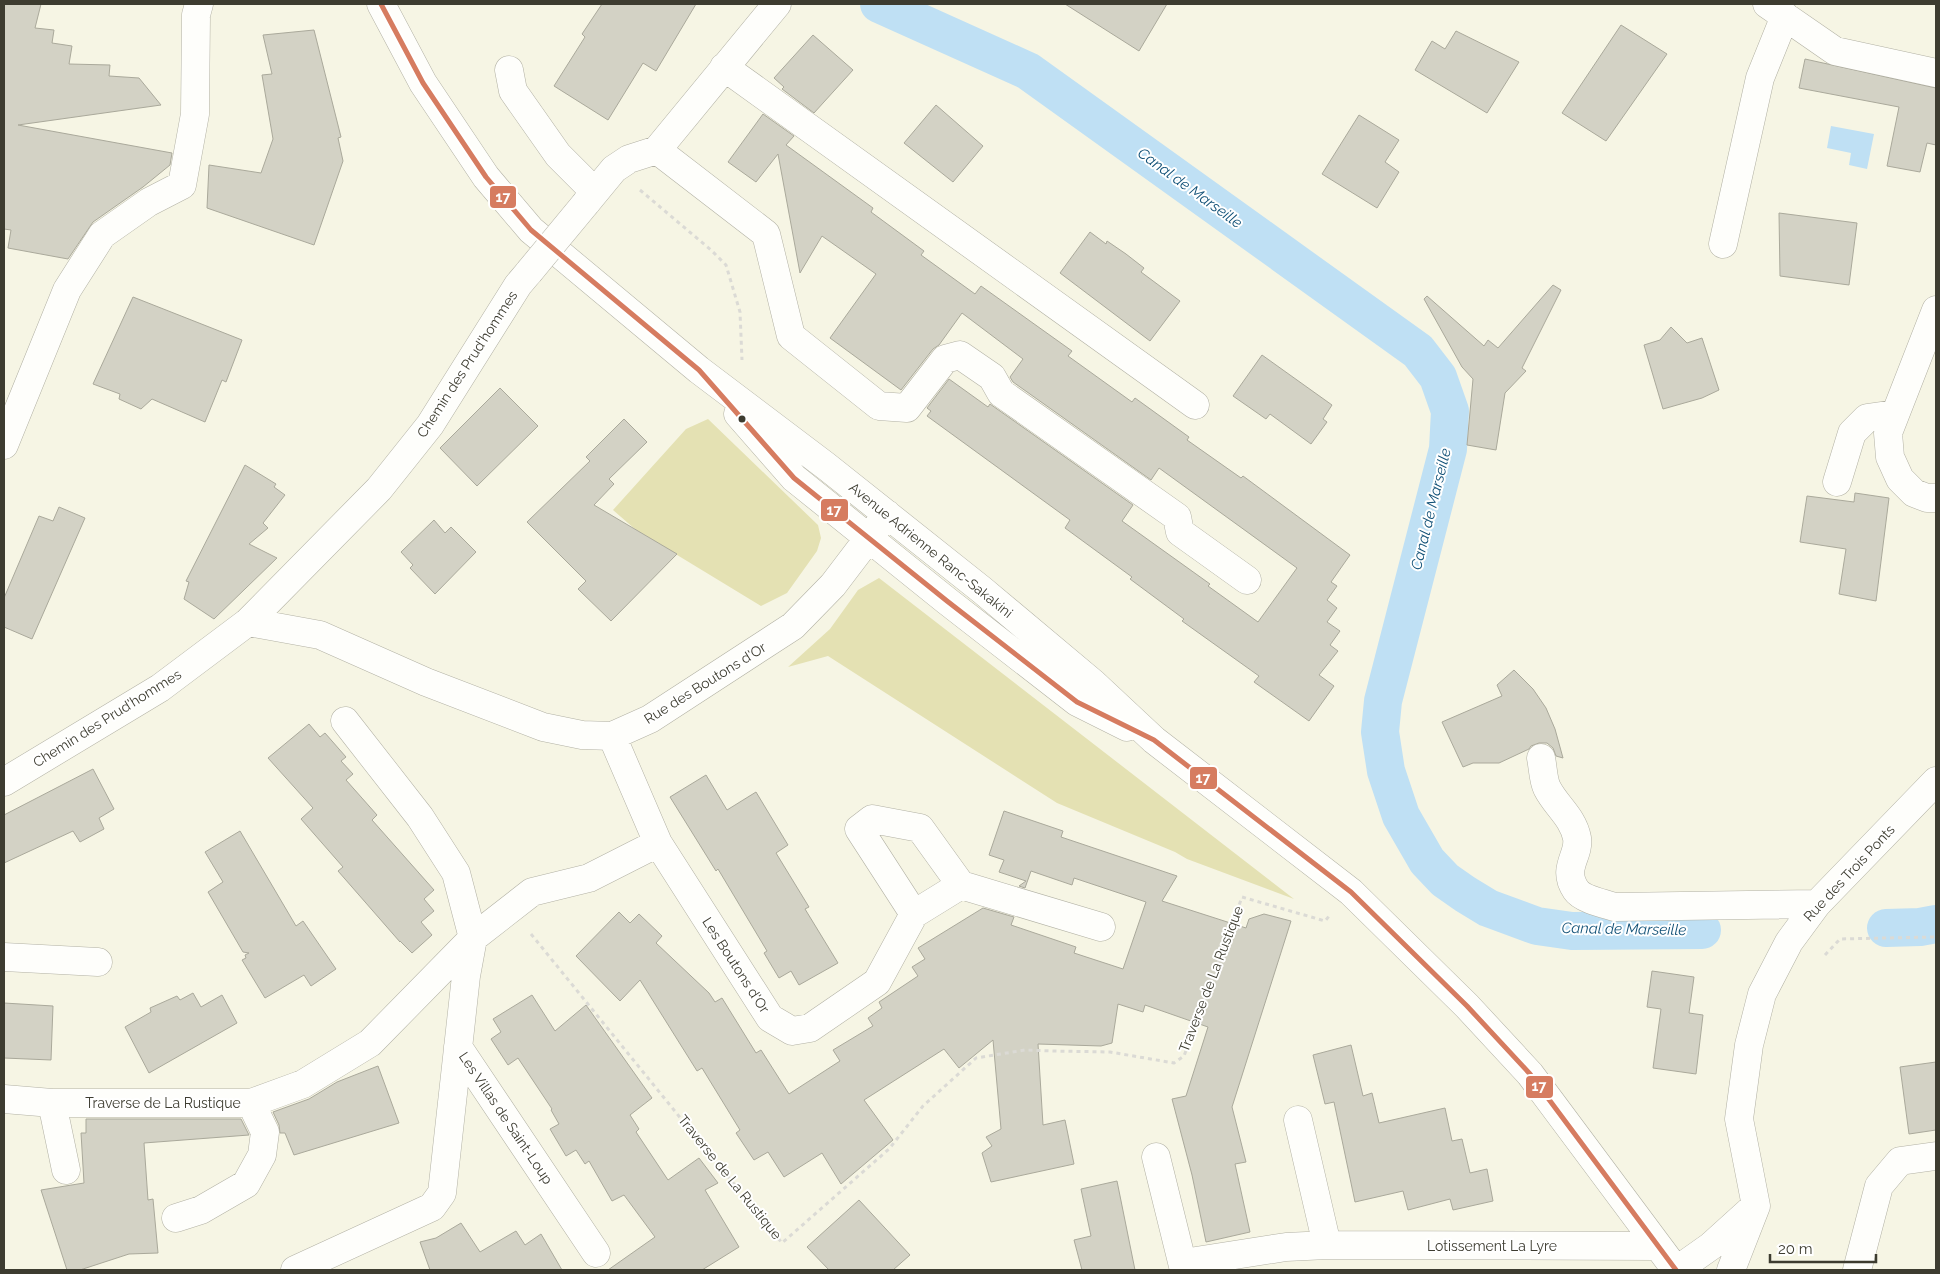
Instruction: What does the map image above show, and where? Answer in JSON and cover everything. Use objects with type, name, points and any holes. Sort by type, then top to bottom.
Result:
[{"type":"street","name":"Avenue Adrienne Ranc-Sakakini","points":[[381,4],[423,84],[486,176],[531,230],[699,370],[887,514],[989,596],[1093,683],[1154,740],[1350,892],[1468,1006],[1530,1074],[1677,1270]]},
{"type":"street","points":[[777,4],[657,150],[766,234],[791,336],[878,406],[908,408],[945,359],[960,355],[992,377],[1001,393],[1177,517],[1180,532],[1247,580]]},
{"type":"street","points":[[4,445],[67,290],[102,235],[150,202],[182,185],[195,114],[192,8]]},
{"type":"street","points":[[1723,244],[1776,10],[1835,51],[1936,73]]},
{"type":"street","points":[[724,67],[1195,406]]},
{"type":"street","points":[[509,70],[513,91],[590,198]]},
{"type":"street","name":"Chemin des Prud'hommes","points":[[4,782],[160,688],[248,622],[379,489],[430,425],[518,285],[614,169],[629,159],[657,150]]},
{"type":"street","points":[[1936,310],[1888,433],[1890,457],[1900,479],[1914,493],[1927,498],[1936,498]]},
{"type":"street","name":"Avenue Adrienne Ranc-Sakakini","points":[[699,370],[794,478],[1077,702],[1154,740]]},
{"type":"street","points":[[1837,482],[1852,433],[1867,418],[1896,414]]},
{"type":"street","name":"Rue des Boutons d'Or","points":[[248,622],[320,635],[426,682],[543,727],[582,735],[612,736],[650,719],[793,626],[833,585],[887,514]]},
{"type":"street","points":[[345,721],[420,816],[456,872],[473,938],[532,892],[589,878],[658,843],[612,736]]},
{"type":"street","points":[[1541,758],[1546,786],[1554,801],[1571,820],[1577,840],[1569,873],[1577,891],[1596,902],[1615,908],[1817,904]]},
{"type":"street","name":"Rue des Trois Ponts","points":[[1756,1206],[1739,1119],[1749,1045],[1762,994],[1789,942],[1817,904],[1936,782]]},
{"type":"street","points":[[914,914],[859,829],[872,818],[920,828],[961,885],[1102,927]]},
{"type":"street","name":"Les Boutons d'Or","points":[[658,843],[770,1018],[792,1031],[810,1028],[877,982],[914,914],[961,885]]},
{"type":"street","name":"Les Villas de Saint-Loup","points":[[473,938],[466,976],[458,1047],[596,1253]]},
{"type":"street","name":"Traverse de La Rustique","points":[[4,1099],[52,1103],[251,1103],[303,1084],[370,1043],[473,938]]},
{"type":"street","points":[[4,957],[98,962]]},
{"type":"street","points":[[295,1270],[432,1207],[442,1193],[458,1047]]},
{"type":"street","points":[[52,1103],[66,1170]]},
{"type":"street","points":[[176,1218],[201,1210],[246,1184],[262,1155],[265,1132],[251,1103]]},
{"type":"street","points":[[1298,1120],[1327,1244]]},
{"type":"street","points":[[1857,1270],[1879,1186],[1900,1161],[1936,1156]]},
{"type":"street","points":[[1156,1157],[1184,1267]]},
{"type":"street","points":[[1677,1270],[1711,1246],[1756,1206]]},
{"type":"street","points":[[1731,1270],[1756,1206]]},
{"type":"street","name":"Lotissement La Lyre","points":[[1184,1267],[1286,1248],[1327,1244],[1658,1246]]},
{"type":"path","points":[[662,208],[726,265],[740,312],[742,360]]},
{"type":"path","name":"Traverse de La Rustique","points":[[510,909],[782,1243],[889,1149],[923,1106],[976,1058],[1025,1050],[1043,1050],[1110,1052],[1174,1063],[1184,1056],[1242,897],[1324,921],[1350,892]]},
{"type":"path","points":[[1825,955],[1840,939],[1936,936]]},
{"type":"shaded area","points":[[708,419],[818,525],[821,538],[817,551],[787,593],[761,606],[636,530],[613,510],[686,429]]},
{"type":"shaded area","points":[[879,578],[1294,899],[1187,859],[1175,852],[1057,803],[828,656],[788,667],[830,629],[858,590]]},
{"type":"water","points":[[1831,126],[1874,134],[1867,169],[1849,165],[1851,153],[1827,148]]},
{"type":"building","points":[[4,4],[41,4],[35,28],[54,30],[52,43],[72,46],[69,64],[110,65],[109,76],[139,78],[161,105],[18,125],[172,153],[170,165],[143,187],[93,222],[68,259],[8,248],[11,230],[4,229]]},
{"type":"building","points":[[602,4],[696,4],[656,71],[643,63],[608,120],[554,86],[585,37],[582,34]]},
{"type":"building","points":[[1065,4],[1167,4],[1139,51]]},
{"type":"building","points":[[1621,25],[1667,54],[1606,141],[1562,113]]},
{"type":"building","points":[[314,30],[341,137],[338,138],[343,161],[314,245],[207,208],[209,165],[261,173],[273,139],[262,75],[272,74],[263,35]]},
{"type":"building","points":[[1456,31],[1519,62],[1487,113],[1415,70],[1432,41],[1445,49]]},
{"type":"building","points":[[813,35],[853,70],[814,113],[782,89],[784,87],[774,78]]},
{"type":"building","points":[[1805,59],[1936,88],[1936,145],[1927,143],[1920,172],[1887,166],[1899,107],[1799,88]]},
{"type":"building","points":[[936,105],[983,146],[953,182],[904,143]]},
{"type":"building","points":[[763,114],[794,136],[786,145],[873,208],[871,212],[924,251],[921,255],[975,294],[981,286],[1072,351],[1068,356],[1132,402],[1135,398],[1189,437],[1187,440],[1241,478],[1243,476],[1350,555],[1331,582],[1337,586],[1327,600],[1337,608],[1327,622],[1340,631],[1330,645],[1338,651],[1319,675],[1334,686],[1309,721],[1254,682],[1259,676],[1182,621],[1184,619],[1130,579],[1132,577],[1065,528],[1070,520],[927,416],[931,411],[927,408],[949,379],[988,407],[990,404],[1133,505],[1122,521],[1210,584],[1208,586],[1258,622],[1297,568],[1159,468],[1151,480],[1013,382],[1010,377],[1023,359],[962,313],[939,345],[933,349],[901,390],[830,338],[876,274],[822,236],[800,273],[778,154],[756,182],[728,162]]},
{"type":"building","points":[[1359,115],[1399,140],[1385,162],[1399,172],[1377,208],[1322,174]]},
{"type":"building","points":[[1779,213],[1857,223],[1849,285],[1780,276]]},
{"type":"building","points":[[1090,232],[1106,244],[1107,241],[1126,254],[1144,268],[1141,272],[1180,301],[1150,341],[1060,273]]},
{"type":"building","points":[[1553,285],[1561,290],[1522,368],[1526,371],[1505,393],[1496,450],[1467,445],[1473,379],[1462,367],[1424,299],[1427,296],[1484,346],[1488,340],[1498,348]]},
{"type":"building","points":[[133,297],[242,340],[226,382],[222,380],[205,422],[152,399],[141,409],[119,399],[120,394],[93,384]]},
{"type":"building","points":[[1671,327],[1687,343],[1702,338],[1719,390],[1702,398],[1663,409],[1644,345],[1660,340]]},
{"type":"building","points":[[1262,355],[1332,405],[1323,419],[1327,422],[1311,444],[1270,414],[1266,419],[1233,396]]},
{"type":"building","points":[[500,388],[538,426],[477,486],[440,448]]},
{"type":"building","points":[[624,419],[647,442],[609,479],[614,484],[594,505],[677,554],[611,621],[578,589],[586,581],[527,522],[590,461],[586,457]]},
{"type":"building","points":[[245,465],[276,484],[274,487],[285,495],[263,523],[268,528],[249,544],[277,558],[214,619],[184,599],[189,582],[186,581]]},
{"type":"building","points":[[1855,493],[1889,498],[1876,601],[1839,594],[1846,549],[1800,542],[1807,496],[1854,502]]},
{"type":"building","points":[[59,507],[85,518],[32,639],[4,627],[4,598],[39,516],[53,521]]},
{"type":"building","points":[[434,520],[445,533],[451,527],[476,552],[435,594],[410,568],[413,565],[401,552]]},
{"type":"building","points":[[1514,670],[1533,689],[1546,708],[1555,729],[1563,758],[1556,756],[1553,748],[1547,743],[1539,743],[1499,763],[1473,763],[1463,767],[1442,722],[1502,696],[1497,685]]},
{"type":"building","points":[[309,724],[320,737],[325,733],[346,757],[341,761],[353,774],[346,780],[377,815],[372,820],[434,890],[424,899],[434,911],[421,922],[432,935],[412,953],[400,942],[338,871],[343,867],[301,819],[313,808],[268,758]]},
{"type":"building","points":[[93,769],[114,809],[99,818],[104,829],[80,842],[73,831],[4,863],[4,815]]},
{"type":"building","points":[[706,775],[727,810],[756,792],[788,845],[776,853],[809,907],[805,909],[838,963],[799,985],[791,971],[779,978],[764,953],[767,951],[718,869],[716,871],[670,797]]},
{"type":"building","points":[[1004,811],[1063,831],[1061,837],[1177,876],[1162,901],[1246,928],[1249,919],[1264,914],[1291,921],[1232,1107],[1246,1162],[1235,1164],[1250,1232],[1206,1242],[1192,1175],[1172,1099],[1186,1096],[1208,1027],[1145,1005],[1143,1012],[1118,1004],[1112,1043],[1101,1046],[1038,1044],[1043,1125],[1065,1120],[1074,1164],[991,1182],[982,1153],[992,1146],[986,1137],[1001,1129],[993,1040],[959,1068],[944,1049],[864,1100],[893,1140],[841,1184],[822,1153],[784,1177],[768,1152],[754,1160],[736,1133],[740,1130],[702,1068],[697,1071],[640,980],[620,1001],[576,956],[619,912],[630,923],[639,914],[662,936],[656,943],[709,993],[715,1002],[722,998],[756,1053],[761,1050],[789,1094],[840,1061],[833,1050],[873,1026],[868,1018],[882,1008],[879,1002],[918,976],[912,967],[925,959],[918,948],[983,908],[1014,917],[1011,925],[1076,947],[1074,953],[1123,969],[1146,902],[1074,878],[1072,885],[1031,871],[1025,888],[1019,886],[1026,881],[999,872],[1004,860],[989,855]]},
{"type":"building","points":[[240,831],[296,926],[303,921],[336,969],[311,986],[304,975],[265,998],[242,960],[249,953],[243,952],[208,892],[223,882],[205,852]]},
{"type":"building","points":[[1652,971],[1694,977],[1689,1013],[1703,1015],[1696,1074],[1653,1068],[1661,1009],[1647,1007]]},
{"type":"building","points":[[193,993],[201,1007],[222,995],[237,1023],[149,1073],[125,1027],[151,1012],[150,1008],[177,996],[180,1000]]},
{"type":"building","points":[[532,995],[555,1031],[586,1005],[652,1098],[630,1115],[639,1129],[636,1132],[668,1180],[699,1158],[718,1183],[705,1190],[739,1247],[702,1270],[608,1270],[655,1237],[624,1195],[612,1201],[589,1161],[585,1164],[576,1150],[566,1156],[550,1129],[559,1124],[552,1109],[518,1058],[508,1065],[491,1039],[501,1032],[493,1019]]},
{"type":"building","points":[[4,1003],[53,1006],[51,1060],[4,1058]]},
{"type":"building","points":[[1351,1045],[1363,1096],[1372,1093],[1379,1123],[1445,1108],[1452,1141],[1462,1139],[1470,1173],[1487,1169],[1493,1201],[1453,1210],[1450,1199],[1408,1210],[1403,1191],[1355,1202],[1334,1102],[1325,1104],[1313,1055]]},
{"type":"building","points":[[1936,1062],[1936,1130],[1909,1134],[1900,1067]]},
{"type":"building","points":[[378,1066],[399,1123],[294,1155],[285,1133],[280,1133],[279,1125],[273,1112],[309,1099],[337,1082]]},
{"type":"building","points":[[86,1119],[241,1119],[249,1135],[144,1143],[148,1200],[153,1199],[158,1253],[129,1254],[80,1270],[67,1270],[41,1190],[84,1183],[81,1133],[86,1133]]},
{"type":"building","points":[[1117,1181],[1135,1270],[1082,1270],[1074,1240],[1091,1236],[1081,1189]]},
{"type":"building","points":[[859,1200],[910,1255],[893,1270],[829,1270],[807,1247]]},
{"type":"building","points":[[461,1223],[480,1252],[516,1231],[525,1245],[541,1234],[562,1270],[430,1270],[420,1242],[436,1238]]},
{"type":"waterway","name":"Canal de Marseille","points":[[879,4],[1028,71],[1418,351],[1438,377],[1450,411],[1448,449],[1383,701],[1380,732],[1386,771],[1401,816],[1427,861],[1445,880],[1488,908],[1537,926],[1572,931],[1702,930]]},
{"type":"waterway","name":"Canal de Marseille","points":[[1886,928],[1920,927],[1936,924]]},
{"type":"transit line","name":"17","points":[[381,4],[423,83],[486,177],[531,230],[699,370],[794,478],[1077,702],[1154,740],[1351,892],[1467,1006],[1530,1074],[1676,1270]]}]
